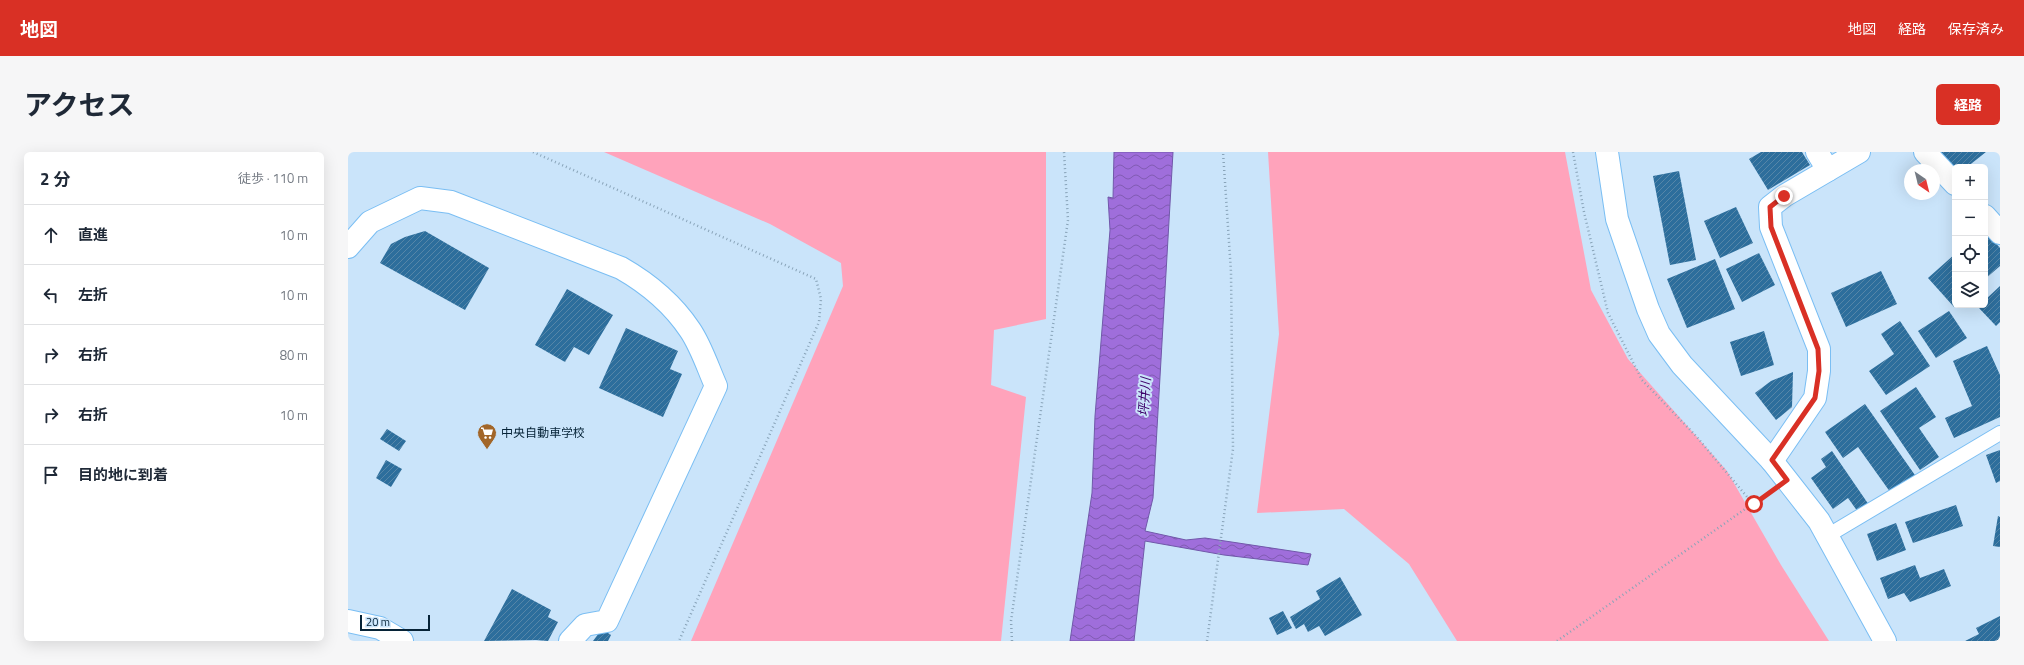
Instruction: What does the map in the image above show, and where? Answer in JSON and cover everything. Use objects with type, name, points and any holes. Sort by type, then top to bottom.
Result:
[{"type":"street","points":[[1607,152],[1617,219],[1648,309],[1659,334],[1682,365],[1772,460],[1818,521],[1885,641]]},
{"type":"street","points":[[1772,460],[1815,398],[1819,371],[1818,349],[1771,227],[1770,207],[1823,161],[1859,152]]},
{"type":"street","points":[[1925,152],[1952,181]]},
{"type":"street","points":[[348,247],[370,222],[420,198],[451,202],[621,268],[641,280],[661,295],[691,331],[716,386],[607,621],[585,625],[570,641]]},
{"type":"street","points":[[1988,219],[2000,232]]},
{"type":"street","points":[[348,621],[380,628],[402,641]]},
{"type":"lane","points":[[1827,536],[2000,432]]},
{"type":"path","points":[[1012,641],[1011,620],[1068,220],[1064,152]]},
{"type":"path","points":[[1207,641],[1233,448],[1231,272],[1223,152]]},
{"type":"path","points":[[1557,641],[1787,480]]},
{"type":"shaded area","points":[[604,152],[1046,152],[1046,319],[994,330],[991,385],[1026,397],[1001,641],[691,641],[843,286],[841,263],[770,224]]},
{"type":"shaded area","points":[[1268,152],[1565,152],[1591,290],[1628,359],[1727,471],[1781,565],[1829,641],[1457,641],[1409,564],[1344,509],[1257,513],[1279,334]]},
{"type":"water","name":"坪井川","points":[[1114,152],[1173,152],[1153,498],[1145,531],[1186,540],[1205,538],[1311,554],[1308,565],[1224,555],[1145,541],[1134,641],[1070,641],[1092,493],[1095,416],[1110,230],[1108,197],[1113,198]]},
{"type":"building","points":[[1761,152],[1802,152],[1810,165],[1768,190],[1749,159]]},
{"type":"building","points":[[1938,152],[1986,152],[1971,164],[1952,164],[1952,169]]},
{"type":"building","points":[[1679,171],[1696,260],[1670,265],[1653,176]]},
{"type":"building","points":[[1736,207],[1753,243],[1720,258],[1704,221]]},
{"type":"building","points":[[425,231],[489,268],[465,310],[380,263],[391,244],[405,237]]},
{"type":"building","points":[[1988,234],[2000,248],[2000,266],[1988,276]]},
{"type":"building","points":[[1759,253],[1775,285],[1742,302],[1726,269]]},
{"type":"building","points":[[1952,257],[1952,305],[1928,278]]},
{"type":"building","points":[[1715,259],[1735,309],[1687,328],[1667,279]]},
{"type":"building","points":[[1881,271],[1897,304],[1846,327],[1831,293]]},
{"type":"building","points":[[2000,286],[2000,322],[1996,326],[1979,308],[1988,308],[1988,297]]},
{"type":"building","points":[[567,289],[613,315],[589,355],[574,347],[565,362],[535,345]]},
{"type":"building","points":[[1949,311],[1967,338],[1936,358],[1918,331]]},
{"type":"building","points":[[1900,321],[1930,366],[1886,395],[1869,371],[1894,354],[1881,334]]},
{"type":"building","points":[[626,328],[678,351],[670,369],[682,374],[663,417],[599,388]]},
{"type":"building","points":[[1764,331],[1774,365],[1741,376],[1730,342]]},
{"type":"building","points":[[1987,346],[2000,375],[2000,417],[1954,438],[1945,418],[1972,406],[1953,361]]},
{"type":"building","points":[[1793,372],[1792,407],[1776,420],[1755,393],[1771,381]]},
{"type":"building","points":[[1916,387],[1936,417],[1919,428],[1939,457],[1920,470],[1880,411]]},
{"type":"building","points":[[1865,404],[1917,478],[1893,496],[1858,447],[1843,458],[1825,432]]},
{"type":"building","points":[[387,429],[406,441],[399,451],[380,439]]},
{"type":"building","points":[[2000,450],[2000,481],[1996,483],[1986,455]]},
{"type":"building","points":[[1832,451],[1869,505],[1858,512],[1848,498],[1833,509],[1811,478],[1826,467],[1821,459]]},
{"type":"building","points":[[386,460],[402,469],[391,487],[376,478]]},
{"type":"building","points":[[1956,505],[1963,526],[1913,543],[1905,522]]},
{"type":"building","points":[[1998,516],[2000,517],[2000,547],[1993,546]]},
{"type":"building","points":[[1896,523],[1906,550],[1877,561],[1867,534]]},
{"type":"building","points":[[1915,565],[1920,578],[1944,569],[1951,586],[1910,602],[1904,593],[1888,599],[1880,578]]},
{"type":"building","points":[[1340,577],[1362,615],[1325,636],[1319,626],[1308,632],[1304,624],[1296,629],[1290,617],[1320,599],[1316,591]]},
{"type":"building","points":[[512,589],[551,610],[548,617],[558,622],[548,641],[484,641]]},
{"type":"building","points":[[1283,611],[1292,628],[1277,635],[1269,618]]},
{"type":"building","points":[[2000,616],[2000,641],[1965,641],[1979,634],[1976,628]]},
{"type":"building","points":[[602,629],[611,635],[608,641],[593,641]]},
{"type":"place","name":"中央自動車学校","points":[[487,450]]},
{"type":"route","points":[[1754,504],[1787,480],[1772,460],[1795,429],[1815,398],[1819,371],[1818,349],[1771,227],[1769,217],[1770,207],[1784,196]]}]
